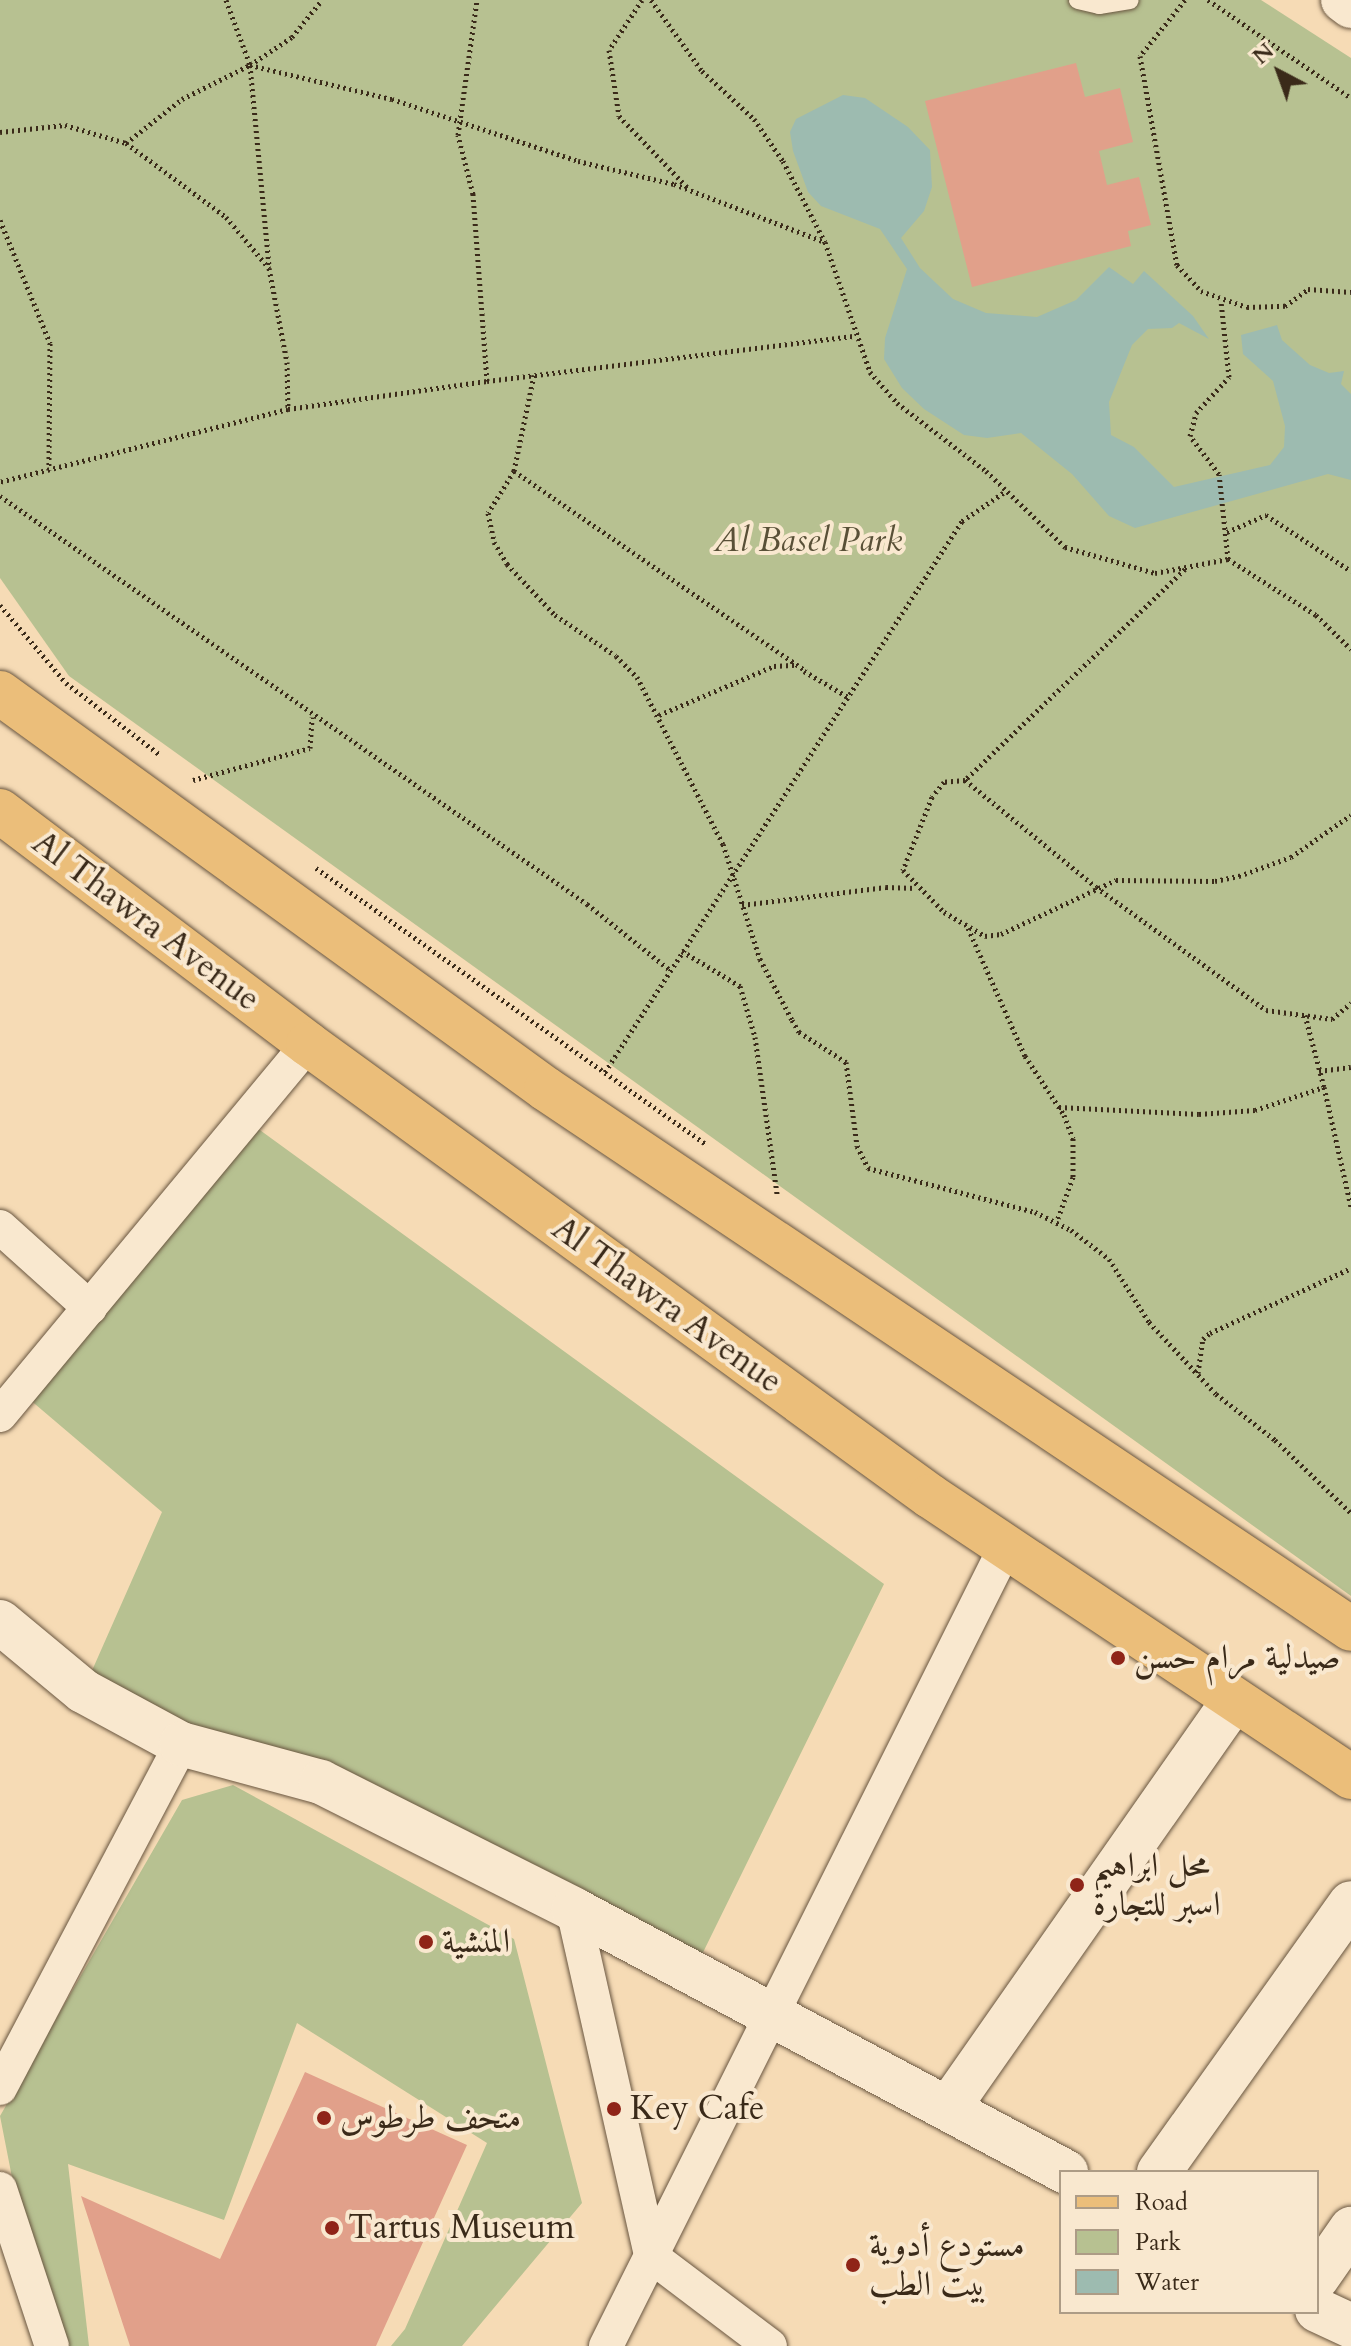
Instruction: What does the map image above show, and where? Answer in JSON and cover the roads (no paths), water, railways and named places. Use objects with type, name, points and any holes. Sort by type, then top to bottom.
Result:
[{"type":"main road","points":[[0,661],[55,737]]},
{"type":"main road","points":[[0,693],[55,737],[546,1089],[1351,1629]]},
{"type":"main road","name":"Al Thawra Avenue","points":[[0,811],[308,1044],[930,1496],[1351,1777]]},
{"type":"street","points":[[1343,0],[1351,6]]},
{"type":"street","points":[[0,1415],[308,1044]]},
{"type":"street","points":[[0,1227],[90,1308]]},
{"type":"street","points":[[606,2346],[1006,1546]]},
{"type":"street","points":[[0,1622],[83,1691],[181,1744],[321,1782],[573,1909],[1062,2170]]},
{"type":"street","points":[[949,2107],[1233,1701]]},
{"type":"street","points":[[0,2088],[181,1744]]},
{"type":"street","points":[[1160,2170],[1351,1903]]},
{"type":"street","points":[[573,1909],[651,2256],[770,2346]]},
{"type":"street","points":[[0,2189],[52,2346]]},
{"type":"street","points":[[1319,2275],[1351,2229]]},
{"type":"street","points":[[1319,2311],[1351,2326]]},
{"type":"lane","points":[[1078,0],[1099,5],[1130,0]]},
{"type":"water","points":[[843,95],[865,98],[908,127],[930,150],[932,187],[924,211],[901,238],[920,268],[953,299],[986,313],[1037,317],[1076,300],[1109,267],[1133,284],[1144,271],[1193,316],[1209,339],[1179,323],[1172,328],[1148,329],[1132,345],[1109,402],[1111,435],[1134,447],[1174,487],[1270,465],[1284,447],[1285,426],[1273,381],[1243,354],[1241,335],[1277,325],[1282,340],[1310,365],[1329,373],[1344,371],[1341,384],[1351,394],[1351,480],[1328,474],[1135,528],[1109,516],[1072,474],[1021,433],[987,438],[964,435],[924,409],[902,388],[884,359],[885,338],[907,269],[880,229],[821,206],[808,192],[793,151],[790,132],[796,119]]},
{"type":"place","name":"صيدلية مرام حسن","points":[[1118,1658]]},
{"type":"place","name":"محل ابراهيم اسبر للتجارة","points":[[1077,1885]]},
{"type":"place","name":"المنشية","points":[[426,1942]]},
{"type":"place","name":"Key Cafe","points":[[614,2109]]},
{"type":"place","name":"متحف طرطوس","points":[[324,2118]]},
{"type":"place","name":"Tartus Museum","points":[[332,2228]]},
{"type":"place","name":"مستودع أدوية بيت الطب","points":[[853,2265]]},
{"type":"park label","name":"Al Basel Park","points":[[808,541]]}]
